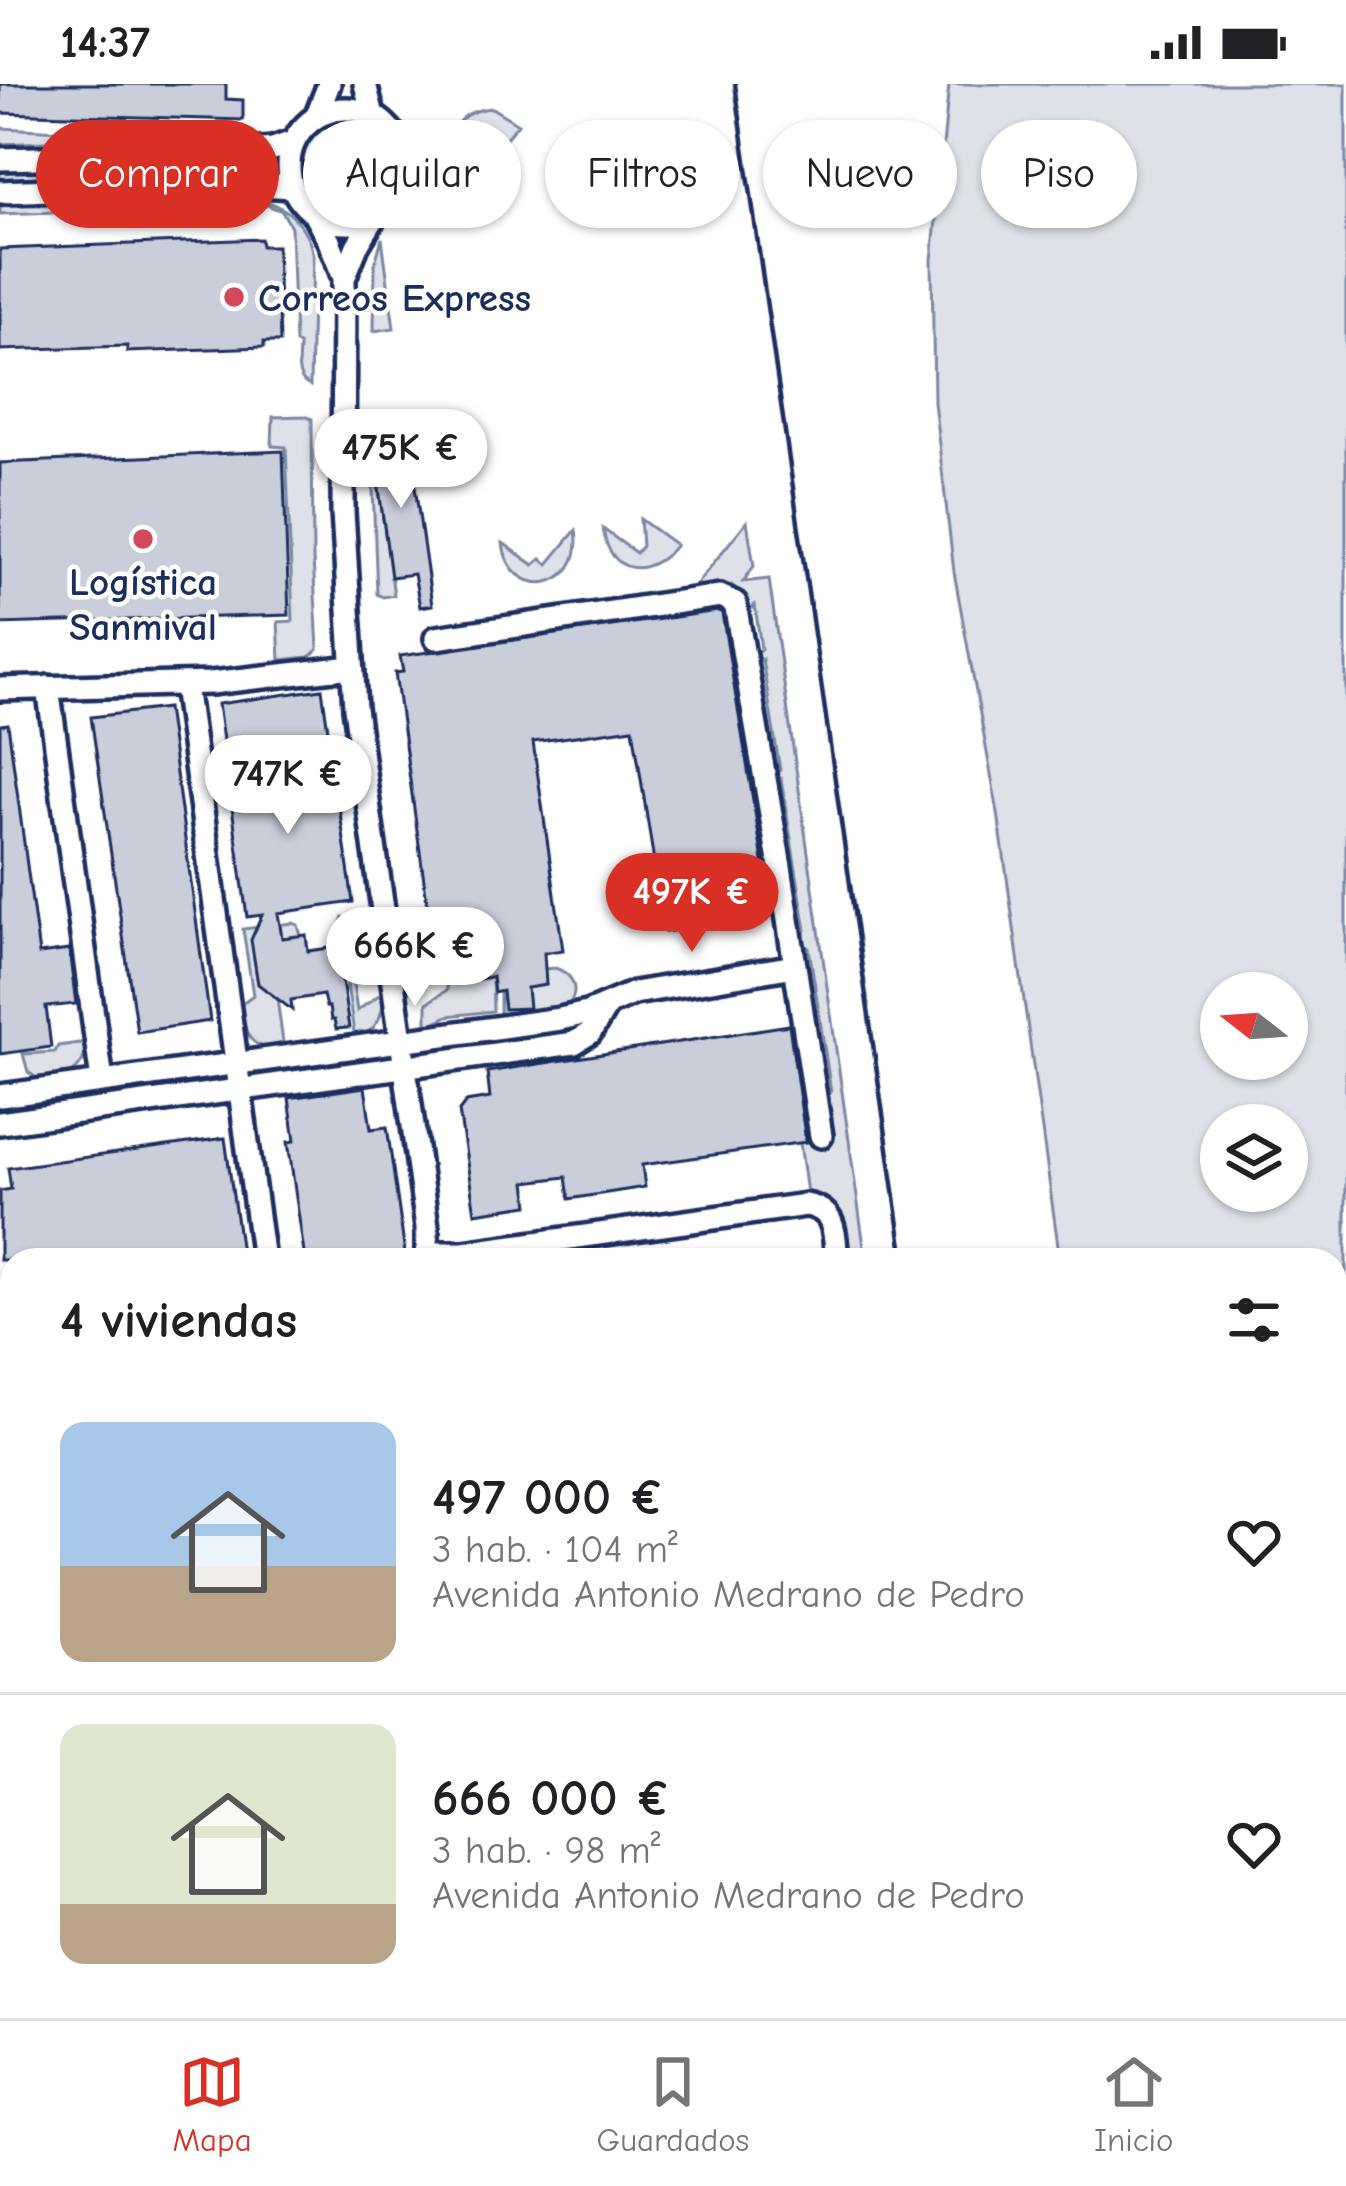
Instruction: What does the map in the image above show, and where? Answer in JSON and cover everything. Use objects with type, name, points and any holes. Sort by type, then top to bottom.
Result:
[{"type":"street","points":[[303,204],[288,172],[293,142],[317,115],[329,84]]},
{"type":"street","points":[[365,84],[374,115]]},
{"type":"street","points":[[317,115],[345,108],[379,120]]},
{"type":"street","points":[[0,159],[230,153],[293,142]]},
{"type":"street","points":[[0,192],[232,183],[292,187]]},
{"type":"street","points":[[322,228],[344,278]]},
{"type":"street","points":[[368,228],[344,278],[343,512],[352,667],[427,1248]]},
{"type":"street","points":[[436,638],[720,596],[735,603],[821,1136]]},
{"type":"street","points":[[0,689],[185,685],[352,667]]},
{"type":"street","points":[[185,685],[261,1248]]},
{"type":"street","points":[[48,687],[102,1082]]},
{"type":"street","points":[[0,1096],[560,1019],[634,993],[795,966]]},
{"type":"street","points":[[0,1124],[574,1043],[590,1034],[607,1005]]},
{"type":"street","points":[[499,1248],[806,1205],[828,1215],[835,1248]]},
{"type":"shaded area","points":[[949,84],[1346,84],[1346,1248],[1058,1248],[998,813],[954,572],[934,402],[932,260],[935,228],[957,228],[957,120],[946,120]]},
{"type":"shaded area","points":[[492,108],[512,120],[461,120]]},
{"type":"shaded area","points":[[0,128],[36,130],[36,142],[0,144]]},
{"type":"shaded area","points":[[36,168],[36,182],[0,183],[0,169]]},
{"type":"shaded area","points":[[36,205],[36,213],[0,214],[0,206]]},
{"type":"shaded area","points":[[279,208],[299,223],[313,256],[310,386],[298,368],[291,227]]},
{"type":"shaded area","points":[[382,238],[394,328],[374,331],[375,263]]},
{"type":"shaded area","points":[[273,417],[312,419],[318,649],[309,657],[280,660],[278,622],[293,621],[286,447],[272,446]]},
{"type":"shaded area","points":[[371,436],[394,595],[383,597],[377,594]]},
{"type":"shaded area","points":[[640,519],[676,545],[654,563],[632,567],[613,556],[603,529],[636,553],[642,546]]},
{"type":"shaded area","points":[[747,521],[754,566],[743,582],[769,579],[864,1248],[844,1248],[834,1211],[807,1193],[800,1143],[831,1138],[824,1097],[831,1092],[809,948],[796,940],[806,930],[781,779],[772,783],[771,776],[780,770],[762,659],[753,665],[751,657],[761,649],[755,605],[746,614],[741,594],[732,585],[691,591]]},
{"type":"shaded area","points":[[576,530],[576,551],[570,567],[559,577],[532,582],[509,562],[503,543],[534,565],[541,559],[548,564]]},
{"type":"shaded area","points":[[343,916],[357,1011],[383,992],[378,1021],[355,1040],[341,943],[335,943]]},
{"type":"shaded area","points":[[298,925],[301,936],[282,938],[280,932],[253,950],[258,984],[277,998],[284,1050],[272,1049],[251,1039],[244,1025],[241,1004],[253,995],[243,929]]},
{"type":"shaded area","points":[[555,968],[574,986],[563,1010],[506,1019],[500,1015],[500,992],[546,985],[543,969]]},
{"type":"shaded area","points":[[492,977],[493,1011],[448,1016],[427,1026],[427,1003],[447,990],[447,983]]},
{"type":"shaded area","points":[[87,1042],[79,1067],[67,1075],[41,1081],[28,1072],[23,1054],[55,1052],[58,1046]]},
{"type":"building","points":[[0,84],[226,84],[226,99],[243,100],[243,120],[0,113]]},
{"type":"building","points":[[261,239],[262,246],[277,246],[280,342],[264,342],[264,347],[127,352],[127,346],[0,350],[0,249]]},
{"type":"building","points":[[407,431],[432,605],[420,607],[414,574],[391,577],[372,437]]},
{"type":"building","name":"Logística Sanmival","points":[[283,451],[289,615],[0,624],[0,463]]},
{"type":"building","points":[[718,611],[772,915],[665,932],[633,728],[533,742],[563,950],[544,953],[546,985],[527,988],[529,1008],[504,1009],[502,991],[494,993],[492,977],[447,983],[444,965],[436,966],[395,673],[403,672],[400,656]]},
{"type":"building","points":[[322,689],[353,902],[278,913],[282,938],[306,935],[308,951],[337,947],[349,1028],[336,1029],[323,995],[291,1000],[292,1010],[258,984],[251,940],[262,915],[247,917],[218,704]]},
{"type":"building","points":[[167,708],[210,1021],[137,1032],[91,717]]},
{"type":"building","points":[[8,724],[39,954],[69,950],[76,1004],[46,1007],[51,1047],[0,1054],[0,725]]},
{"type":"building","points":[[789,1025],[806,1142],[642,1165],[645,1187],[569,1199],[566,1177],[526,1182],[529,1205],[475,1213],[459,1111],[466,1102],[490,1098],[487,1072]]},
{"type":"building","points":[[365,1087],[371,1129],[387,1127],[404,1248],[303,1248],[288,1142],[295,1141],[289,1098]]},
{"type":"building","points":[[225,1138],[240,1248],[0,1248],[0,1191],[11,1189],[8,1168]]},
{"type":"railway","points":[[735,84],[902,1248]]},
{"type":"place","name":"Correos Express","points":[[234,297]]},
{"type":"place","name":"Logística Sanmival","points":[[143,539]]}]
